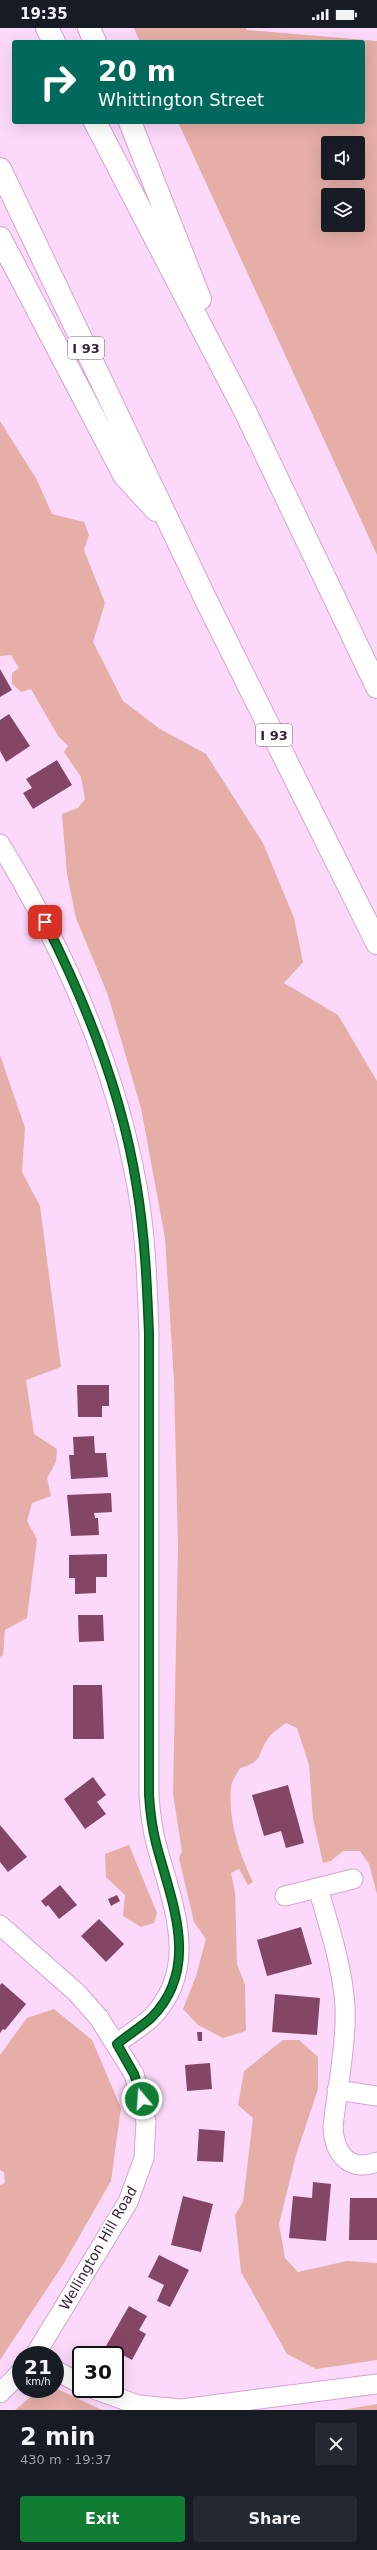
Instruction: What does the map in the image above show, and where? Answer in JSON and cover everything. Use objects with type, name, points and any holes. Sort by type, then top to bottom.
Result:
[{"type":"highway","points":[[47,28],[53,40]]},
{"type":"highway","points":[[89,28],[94,40]]},
{"type":"highway","points":[[97,124],[245,411],[377,687]]},
{"type":"highway","points":[[131,124],[245,411]]},
{"type":"highway","name":"I 93","points":[[0,169],[172,528],[377,943]]},
{"type":"highway","points":[[0,238],[124,475],[172,528]]},
{"type":"street","points":[[0,844],[58,948],[82,1001],[101,1053],[128,1146],[138,1194],[146,1266],[149,1334],[149,1795],[156,1843],[175,1907],[180,1950],[177,1971],[160,2006],[150,2018],[117,2044]]},
{"type":"street","points":[[285,1896],[353,1879]]},
{"type":"street","points":[[318,1888],[336,1951],[344,1996],[345,2019],[333,2127],[334,2142],[340,2155],[349,2161],[363,2164],[377,2162]]},
{"type":"street","name":"Wellington Hill Road","points":[[2,1930],[77,1993],[99,2018],[117,2044],[134,2074],[142,2099],[146,2122],[144,2158],[128,2202],[40,2346]]},
{"type":"street","points":[[337,2090],[377,2096]]},
{"type":"street","points":[[0,2393],[12,2381]]},
{"type":"street","points":[[119,2398],[138,2405],[181,2409],[377,2384]]},
{"type":"shaded area","points":[[134,28],[246,28],[247,30],[377,41],[377,555],[179,124],[365,124],[365,40],[139,40]]},
{"type":"shaded area","points":[[0,421],[37,480],[52,514],[84,522],[89,535],[84,550],[105,603],[93,642],[123,701],[160,729],[206,754],[263,843],[294,918],[303,962],[284,983],[338,1015],[377,1081],[377,1894],[369,1864],[360,1851],[343,1851],[331,1861],[323,1863],[313,1819],[309,1765],[297,1728],[286,1723],[269,1737],[257,1760],[240,1768],[231,1785],[231,1812],[233,1824],[243,1860],[253,1882],[248,1885],[239,1869],[231,1873],[235,1892],[237,1964],[245,1985],[246,2031],[223,2038],[198,2025],[183,2009],[196,1976],[206,1939],[194,1922],[179,1858],[182,1851],[173,1794],[178,1547],[174,1381],[165,1238],[141,1108],[108,995],[76,918],[67,874],[62,814],[78,808],[85,799],[81,777],[64,752],[68,746],[58,736],[31,689],[21,692],[12,684],[12,673],[19,668],[11,655],[0,656]]},
{"type":"shaded area","points":[[0,1055],[25,1128],[22,1172],[40,1206],[61,1367],[26,1380],[34,1434],[57,1449],[56,1462],[47,1478],[51,1496],[32,1503],[27,1521],[37,1539],[27,1618],[5,1630],[3,1655],[0,1657]]},
{"type":"shaded area","points":[[129,1845],[157,1913],[154,1923],[141,1927],[123,1916],[125,1895],[106,1877],[105,1854]]},
{"type":"shaded area","points":[[54,2009],[92,2040],[121,2108],[111,2181],[64,2263],[0,2360],[0,2185],[5,2183],[4,2172],[0,2170],[0,2055],[27,2018]]},
{"type":"shaded area","points":[[283,2040],[299,2040],[318,2057],[318,2089],[296,2155],[279,2224],[285,2258],[298,2272],[347,2261],[377,2263],[377,2360],[316,2369],[287,2354],[241,2272],[235,2215],[243,2202],[253,2118],[238,2105],[244,2071]]},
{"type":"shaded area","points":[[64,2392],[72,2396],[72,2398],[76,2398],[102,2410],[15,2410],[29,2398],[64,2398]]},
{"type":"shaded area","points":[[377,2404],[377,2410],[342,2410]]},
{"type":"building","points":[[0,669],[12,690],[0,697]]},
{"type":"building","points":[[9,714],[30,746],[6,762],[0,751],[0,720]]},
{"type":"building","points":[[57,760],[72,785],[33,809],[23,793],[32,788],[26,779]]},
{"type":"building","points":[[77,1385],[109,1385],[109,1406],[102,1406],[102,1417],[78,1417]]},
{"type":"building","points":[[94,1436],[95,1453],[106,1453],[108,1477],[71,1479],[69,1455],[74,1455],[73,1437]]},
{"type":"building","points":[[111,1493],[112,1512],[94,1513],[95,1518],[98,1518],[99,1535],[71,1536],[67,1495]]},
{"type":"building","points":[[107,1554],[107,1577],[96,1577],[96,1593],[75,1594],[75,1578],[69,1578],[69,1555]]},
{"type":"building","points":[[78,1615],[103,1615],[104,1641],[79,1642]]},
{"type":"building","points":[[73,1685],[102,1685],[104,1739],[73,1739]]},
{"type":"building","points":[[93,1777],[106,1795],[97,1802],[106,1814],[85,1829],[64,1799]]},
{"type":"building","points":[[288,1785],[304,1843],[286,1848],[281,1831],[264,1836],[252,1795]]},
{"type":"building","points":[[0,1825],[27,1857],[8,1872],[0,1862]]},
{"type":"building","points":[[60,1885],[77,1905],[59,1919],[48,1905],[46,1907],[41,1901]]},
{"type":"building","points":[[117,1895],[120,1901],[111,1906],[108,1899]]},
{"type":"building","points":[[99,1919],[124,1944],[106,1962],[81,1936]]},
{"type":"building","points":[[301,1927],[312,1964],[267,1976],[257,1940]]},
{"type":"building","points":[[2,1983],[26,2004],[5,2030],[3,2029],[0,2033],[0,1985]]},
{"type":"building","points":[[275,1994],[320,1998],[317,2035],[272,2032]]},
{"type":"building","points":[[197,2032],[202,2032],[202,2041],[198,2041]]},
{"type":"building","points":[[210,2063],[212,2089],[187,2091],[185,2065]]},
{"type":"building","points":[[199,2129],[225,2131],[223,2162],[197,2161]]},
{"type":"building","points":[[313,2182],[331,2184],[326,2241],[289,2238],[293,2196],[312,2198]]},
{"type":"building","points":[[183,2196],[213,2204],[201,2252],[171,2245]]},
{"type":"building","points":[[350,2198],[377,2198],[377,2240],[349,2240]]},
{"type":"building","points":[[159,2255],[189,2270],[170,2307],[157,2301],[164,2285],[148,2277]]},
{"type":"building","points":[[129,2306],[147,2316],[139,2330],[146,2334],[132,2360],[124,2356],[124,2346],[106,2346]]},
{"type":"route","points":[[45,922],[82,1001],[112,1087],[127,1139],[137,1186],[146,1266],[149,1334],[149,1795],[151,1819],[156,1843],[175,1907],[180,1950],[177,1971],[170,1989],[160,2006],[150,2018],[117,2044],[134,2074],[142,2099]]}]
